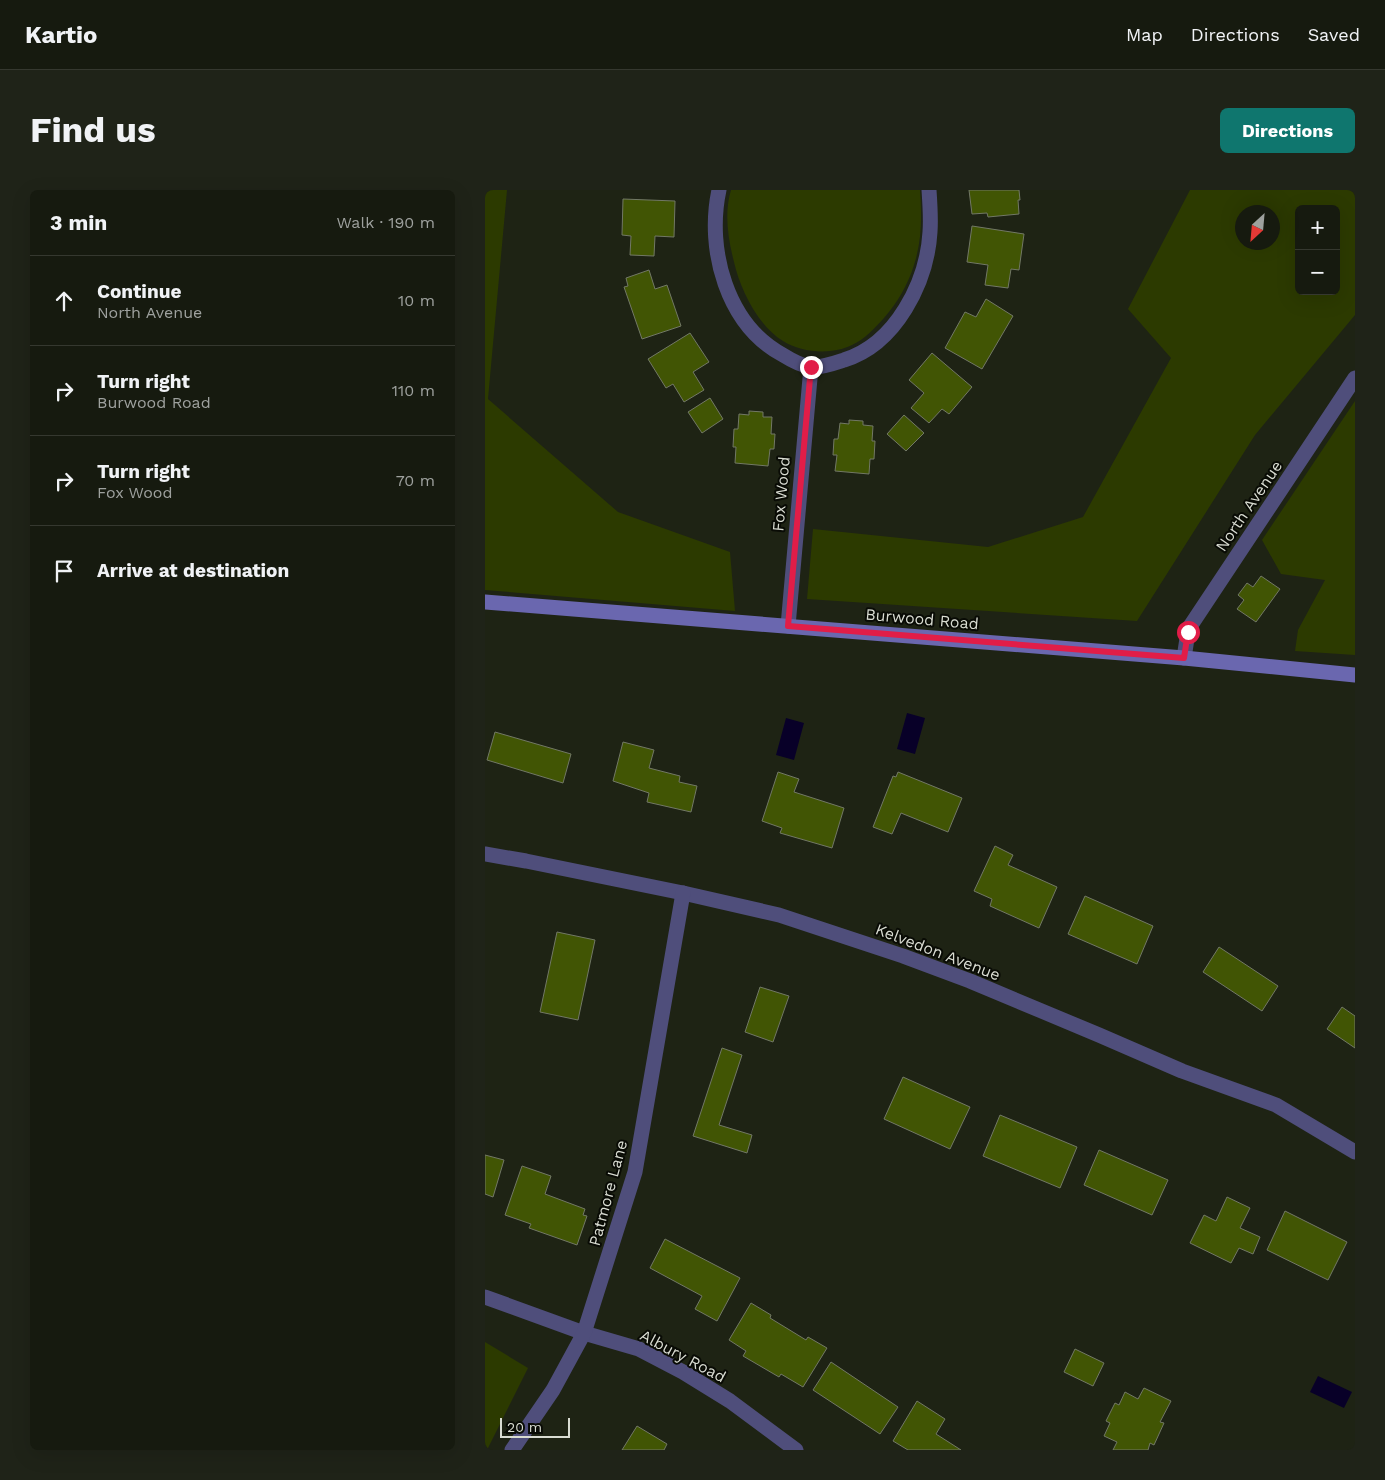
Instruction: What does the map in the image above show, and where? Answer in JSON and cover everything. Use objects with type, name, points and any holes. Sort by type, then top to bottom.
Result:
[{"type":"street","points":[[719,190],[716,242],[721,270],[730,296],[752,332],[770,348],[791,360],[811,367],[856,356],[889,330],[903,312],[914,292],[927,253],[930,232],[929,190]]},
{"type":"street","name":"Fox Wood","points":[[788,626],[811,367]]},
{"type":"street","name":"North Avenue","points":[[1184,658],[1191,625],[1355,378]]},
{"type":"street","name":"Burwood Road","points":[[485,602],[1184,658],[1355,675]]},
{"type":"street","name":"Kelvedon Avenue","points":[[485,854],[526,860],[683,893],[817,927],[970,981],[1182,1071],[1276,1105],[1355,1152]]},
{"type":"street","name":"Patmore Lane","points":[[512,1450],[553,1390],[584,1333],[635,1172],[683,893]]},
{"type":"street","name":"Albury Road","points":[[485,1297],[584,1333],[639,1349],[683,1372],[730,1401],[796,1450]]},
{"type":"green space","points":[[485,190],[507,190],[488,399],[618,512],[730,552],[735,611],[485,590]]},
{"type":"green space","points":[[731,190],[920,190],[921,228],[917,256],[909,280],[902,293],[881,322],[857,343],[835,350],[817,351],[799,348],[783,341],[774,334],[758,317],[751,306],[737,273],[728,226]]},
{"type":"green space","points":[[1190,190],[1355,190],[1355,315],[1255,435],[1137,621],[807,599],[813,529],[988,547],[1083,517],[1171,358],[1128,309]]},
{"type":"green space","points":[[1355,401],[1355,655],[1295,651],[1298,630],[1325,580],[1281,574],[1262,540]]},
{"type":"green space","points":[[485,1342],[528,1368],[487,1450],[485,1450]]},
{"type":"shaded area","points":[[907,713],[925,718],[915,754],[897,749]]},
{"type":"shaded area","points":[[786,718],[804,723],[794,760],[776,755]]},
{"type":"shaded area","points":[[1318,1376],[1352,1392],[1344,1408],[1310,1392]]},
{"type":"building","points":[[969,190],[1019,190],[1019,214],[988,217],[987,213],[972,214]]},
{"type":"building","points":[[623,199],[675,201],[674,237],[655,236],[654,256],[630,255],[631,236],[622,235]]},
{"type":"building","points":[[972,226],[1024,234],[1019,270],[1011,269],[1008,288],[985,285],[988,265],[967,262]]},
{"type":"building","points":[[649,270],[655,289],[667,285],[681,326],[642,339],[624,287],[628,286],[626,278]]},
{"type":"building","points":[[986,299],[1013,316],[982,369],[945,348],[965,312],[976,317]]},
{"type":"building","points":[[690,333],[709,362],[693,372],[704,390],[684,402],[673,384],[666,388],[648,359]]},
{"type":"building","points":[[932,353],[972,387],[949,414],[942,409],[929,423],[911,408],[924,393],[909,380]]},
{"type":"building","points":[[710,398],[723,419],[702,433],[688,412]]},
{"type":"building","points":[[749,411],[763,412],[763,417],[772,417],[771,434],[775,434],[774,449],[770,449],[768,466],[735,463],[736,447],[733,447],[734,429],[738,429],[739,414],[749,415]]},
{"type":"building","points":[[904,415],[924,433],[906,451],[887,434]]},
{"type":"building","points":[[849,420],[863,421],[863,425],[873,426],[872,441],[875,441],[874,459],[870,459],[869,474],[835,471],[837,455],[833,455],[834,439],[838,439],[840,423],[849,424]]},
{"type":"building","points":[[1261,576],[1280,589],[1256,622],[1237,609],[1244,600],[1238,595],[1247,583],[1253,587]]},
{"type":"building","points":[[495,732],[571,754],[563,783],[487,760]]},
{"type":"building","points":[[623,742],[654,750],[649,768],[680,776],[679,782],[697,786],[691,812],[647,802],[649,793],[613,781]]},
{"type":"building","points":[[778,772],[799,779],[794,792],[844,808],[832,848],[780,833],[782,828],[762,821]]},
{"type":"building","points":[[898,772],[962,798],[948,832],[901,813],[892,834],[873,827],[893,776],[896,777]]},
{"type":"building","points":[[995,846],[1013,855],[1008,865],[1057,887],[1039,928],[990,906],[992,899],[974,891]]},
{"type":"building","points":[[1085,896],[1153,926],[1137,964],[1068,934]]},
{"type":"building","points":[[557,932],[595,940],[578,1020],[540,1012]]},
{"type":"building","points":[[1219,947],[1278,986],[1262,1011],[1203,972]]},
{"type":"building","points":[[760,987],[789,996],[773,1042],[745,1032]]},
{"type":"building","points":[[1342,1007],[1355,1016],[1355,1048],[1327,1029]]},
{"type":"building","points":[[722,1048],[742,1055],[719,1125],[752,1135],[747,1153],[693,1136]]},
{"type":"building","points":[[903,1077],[970,1107],[950,1149],[884,1119]]},
{"type":"building","points":[[1000,1115],[1077,1147],[1060,1188],[983,1156]]},
{"type":"building","points":[[1099,1150],[1168,1180],[1152,1215],[1084,1185]]},
{"type":"building","points":[[485,1155],[504,1160],[493,1197],[485,1194]]},
{"type":"building","points":[[522,1166],[551,1176],[545,1194],[585,1209],[583,1215],[587,1216],[577,1245],[529,1228],[531,1224],[505,1215]]},
{"type":"building","points":[[1227,1197],[1250,1208],[1240,1228],[1260,1237],[1253,1254],[1239,1248],[1231,1263],[1190,1243],[1204,1215],[1216,1221]]},
{"type":"building","points":[[1285,1211],[1347,1242],[1328,1280],[1267,1250]]},
{"type":"building","points":[[665,1239],[740,1278],[717,1321],[695,1309],[702,1296],[650,1268]]},
{"type":"building","points":[[751,1303],[771,1315],[770,1318],[806,1340],[808,1337],[827,1348],[803,1387],[781,1374],[779,1377],[743,1356],[746,1351],[729,1340]]},
{"type":"building","points":[[1075,1349],[1104,1363],[1093,1386],[1064,1372]]},
{"type":"building","points":[[831,1362],[898,1407],[880,1434],[813,1390]]},
{"type":"building","points":[[1144,1388],[1171,1401],[1160,1422],[1164,1423],[1154,1445],[1150,1443],[1148,1450],[1113,1450],[1117,1442],[1104,1436],[1110,1423],[1106,1421],[1115,1403],[1119,1405],[1125,1392],[1138,1399]]},
{"type":"building","points":[[917,1401],[945,1419],[936,1434],[961,1450],[908,1450],[893,1441]]},
{"type":"building","points":[[637,1426],[667,1444],[664,1450],[622,1450]]},
{"type":"route","points":[[811,367],[797,506],[788,626],[1184,658],[1188,632]]}]
